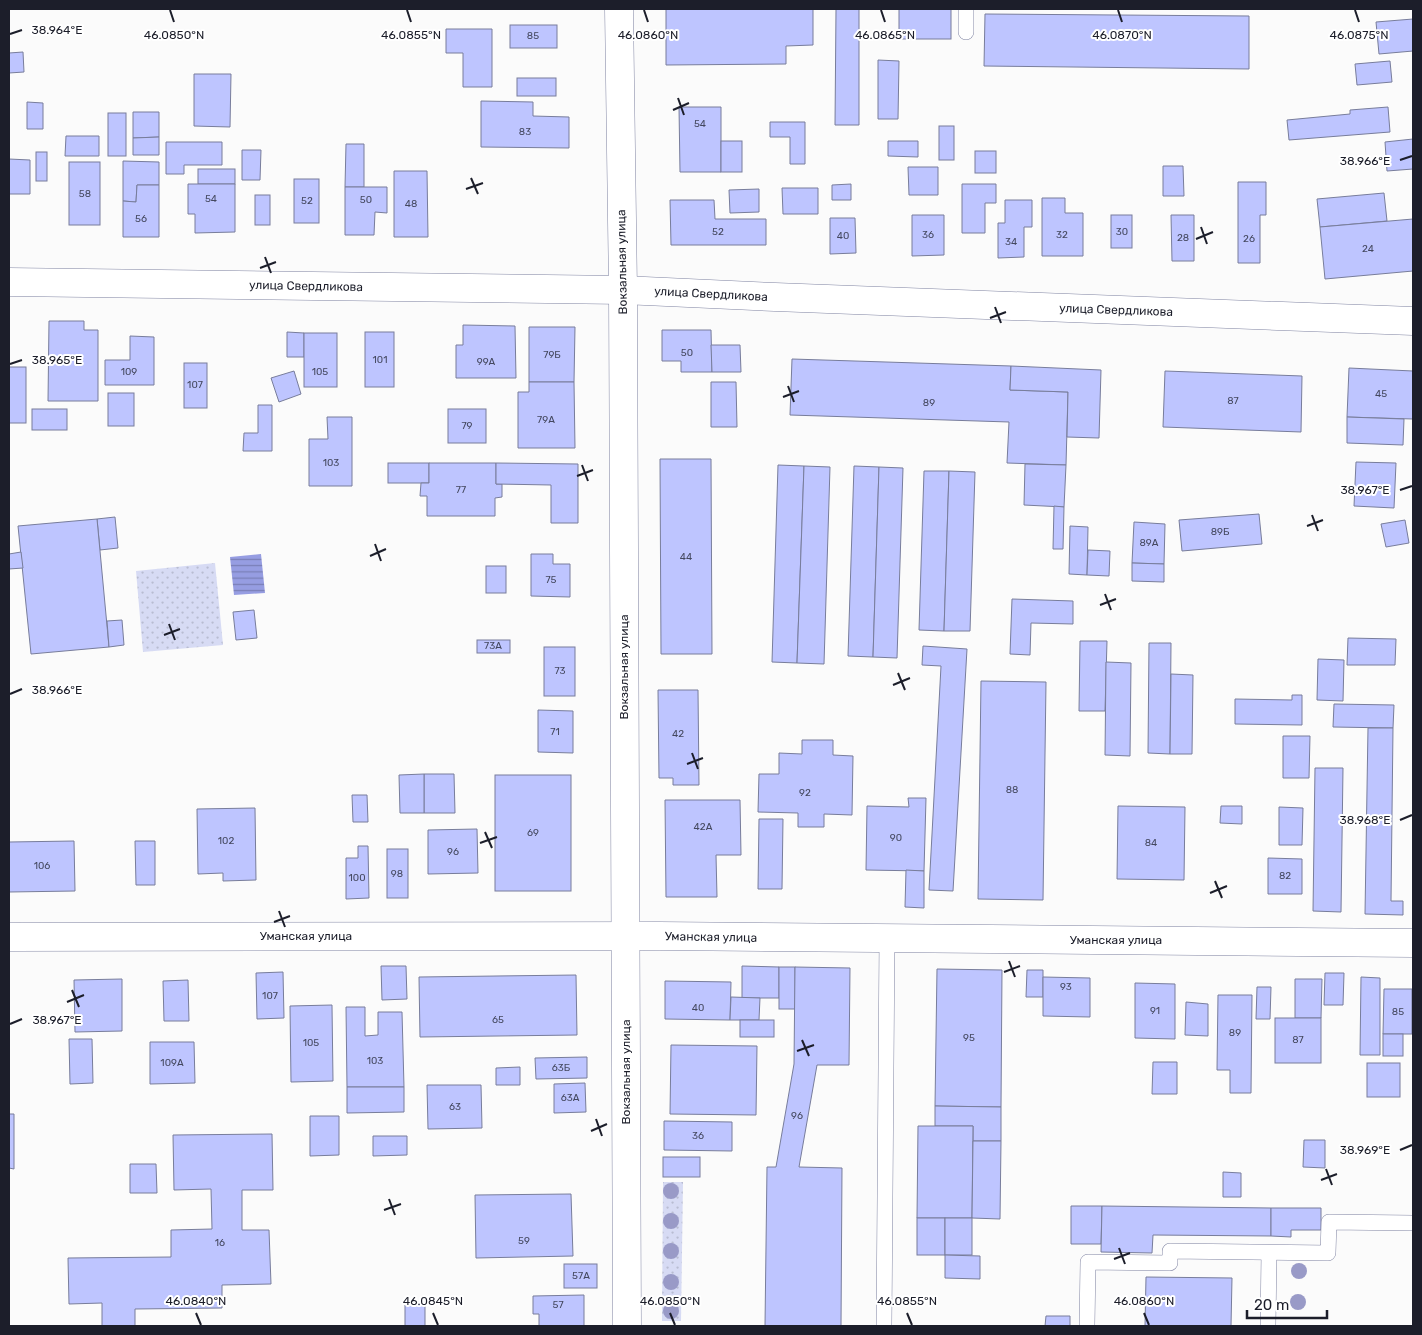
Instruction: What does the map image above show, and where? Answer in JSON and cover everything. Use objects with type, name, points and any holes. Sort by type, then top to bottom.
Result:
[{"type":"street","name":"Вокзальная улица","points":[[620,9],[623,290],[627,1326]]},
{"type":"street","name":"улица Свердликова","points":[[9,282],[623,290],[1413,322]]},
{"type":"street","name":"Уманская улица","points":[[9,937],[626,936],[1413,943]]},
{"type":"lane","points":[[966,9],[966,32]]},
{"type":"lane","points":[[884,1326],[887,938]]},
{"type":"lane","points":[[1087,1326],[1088,1262],[1170,1263],[1170,1251],[1328,1253],[1329,1222],[1413,1223]]},
{"type":"lane","points":[[1268,1326],[1269,1252]]},
{"type":"shaded area","points":[[215,563],[223,645],[143,652],[136,571]]},
{"type":"shaded area","points":[[663,1182],[683,1182],[681,1321],[662,1321]]},
{"type":"water","points":[[261,554],[265,593],[234,595],[230,557]]},
{"type":"building","points":[[666,9],[813,9],[813,45],[786,46],[786,64],[666,65]]},
{"type":"building","points":[[836,9],[859,9],[859,125],[835,125]]},
{"type":"building","points":[[899,9],[951,9],[951,39],[899,39]]},
{"type":"building","points":[[985,14],[1249,16],[1249,69],[984,66]]},
{"type":"building","points":[[1413,19],[1413,51],[1379,54],[1376,22]]},
{"type":"building","points":[[510,25],[557,25],[557,48],[510,48]]},
{"type":"building","points":[[446,29],[492,29],[492,87],[463,87],[463,53],[446,53]]},
{"type":"building","points":[[23,52],[24,72],[9,73],[9,53]]},
{"type":"building","points":[[878,60],[899,61],[898,119],[878,119]]},
{"type":"building","points":[[1390,61],[1392,82],[1357,85],[1355,64]]},
{"type":"building","points":[[194,74],[231,74],[230,127],[194,126]]},
{"type":"building","points":[[517,78],[556,78],[556,96],[517,96]]},
{"type":"building","points":[[481,101],[533,102],[533,116],[569,117],[569,148],[481,147]]},
{"type":"building","points":[[27,102],[43,103],[43,129],[27,129]]},
{"type":"building","points":[[679,107],[721,107],[721,172],[680,172]]},
{"type":"building","points":[[1388,107],[1390,132],[1289,140],[1287,120],[1350,114],[1350,110]]},
{"type":"building","points":[[133,112],[159,112],[159,137],[133,138]]},
{"type":"building","points":[[108,113],[126,113],[126,156],[108,156]]},
{"type":"building","points":[[770,122],[805,122],[805,164],[790,164],[790,137],[770,137]]},
{"type":"building","points":[[939,126],[954,126],[954,160],[939,160]]},
{"type":"building","points":[[66,136],[99,136],[99,156],[65,156]]},
{"type":"building","points":[[159,137],[159,155],[133,155],[133,138]]},
{"type":"building","points":[[1413,139],[1413,169],[1387,171],[1385,142]]},
{"type":"building","points":[[721,141],[742,141],[742,172],[721,172]]},
{"type":"building","points":[[888,141],[918,141],[918,157],[888,156]]},
{"type":"building","points":[[166,142],[222,142],[222,165],[184,165],[184,174],[166,174]]},
{"type":"building","points":[[346,144],[364,144],[364,187],[345,187]]},
{"type":"building","points":[[242,150],[261,150],[260,180],[242,180]]},
{"type":"building","points":[[975,151],[996,151],[996,173],[975,173]]},
{"type":"building","points":[[36,152],[47,152],[47,181],[36,181]]},
{"type":"building","points":[[9,159],[30,160],[30,194],[9,194]]},
{"type":"building","points":[[123,161],[159,162],[159,185],[137,185],[136,202],[123,201]]},
{"type":"building","points":[[69,162],[100,162],[100,225],[69,225]]},
{"type":"building","points":[[1163,166],[1183,166],[1184,196],[1163,196]]},
{"type":"building","points":[[908,167],[938,167],[938,195],[909,195]]},
{"type":"building","points":[[198,169],[235,169],[235,184],[198,184]]},
{"type":"building","points":[[394,171],[427,171],[428,237],[394,237]]},
{"type":"building","points":[[294,179],[319,179],[319,223],[294,223]]},
{"type":"building","points":[[1238,182],[1266,182],[1266,215],[1260,215],[1260,263],[1238,263]]},
{"type":"building","points":[[188,184],[235,184],[235,232],[195,233],[195,214],[188,214]]},
{"type":"building","points":[[851,184],[851,200],[832,200],[832,185]]},
{"type":"building","points":[[962,184],[996,184],[996,203],[985,203],[985,233],[962,233]]},
{"type":"building","points":[[137,185],[159,185],[159,237],[123,237],[123,201],[136,202]]},
{"type":"building","points":[[345,187],[387,187],[387,213],[375,212],[374,235],[345,235]]},
{"type":"building","points":[[782,188],[818,188],[818,214],[783,214]]},
{"type":"building","points":[[759,189],[759,212],[730,213],[729,190]]},
{"type":"building","points":[[1384,193],[1387,221],[1320,227],[1317,199]]},
{"type":"building","points":[[255,195],[270,195],[270,225],[255,225]]},
{"type":"building","points":[[1042,198],[1065,198],[1065,213],[1083,213],[1083,256],[1042,256]]},
{"type":"building","points":[[670,200],[714,200],[715,219],[766,219],[766,245],[671,245]]},
{"type":"building","points":[[1005,200],[1032,200],[1032,227],[1024,227],[1024,257],[998,258],[998,223],[1005,223]]},
{"type":"building","points":[[912,215],[944,215],[944,255],[912,256]]},
{"type":"building","points":[[1111,215],[1132,215],[1132,248],[1111,248]]},
{"type":"building","points":[[1171,215],[1194,215],[1194,261],[1172,261]]},
{"type":"building","points":[[830,218],[855,218],[856,253],[830,254]]},
{"type":"building","points":[[1413,219],[1413,271],[1325,279],[1320,227]]},
{"type":"building","points":[[49,321],[84,321],[84,330],[98,330],[98,401],[48,401]]},
{"type":"building","points":[[463,325],[515,326],[516,378],[456,378],[456,345],[463,345]]},
{"type":"building","points":[[529,327],[575,327],[574,382],[529,382]]},
{"type":"building","points":[[662,330],[711,330],[712,372],[681,372],[681,361],[662,361]]},
{"type":"building","points":[[287,332],[304,333],[304,357],[287,357]]},
{"type":"building","points":[[365,332],[394,332],[394,387],[365,387]]},
{"type":"building","points":[[304,333],[337,333],[337,387],[304,387]]},
{"type":"building","points":[[130,336],[154,337],[154,385],[105,385],[105,360],[130,360]]},
{"type":"building","points":[[711,345],[740,345],[741,372],[712,372]]},
{"type":"building","points":[[792,359],[1011,366],[1010,390],[1068,392],[1066,465],[1007,463],[1009,422],[790,415]]},
{"type":"building","points":[[184,363],[207,363],[207,408],[184,408]]},
{"type":"building","points":[[1011,366],[1101,370],[1099,438],[1067,437],[1068,392],[1010,390]]},
{"type":"building","points":[[9,367],[26,367],[26,423],[9,423]]},
{"type":"building","points":[[1349,368],[1413,371],[1413,419],[1347,417]]},
{"type":"building","points":[[294,371],[301,394],[279,402],[271,378]]},
{"type":"building","points":[[1165,371],[1302,376],[1301,432],[1163,427]]},
{"type":"building","points":[[529,382],[574,382],[575,448],[518,448],[518,392],[529,392]]},
{"type":"building","points":[[711,382],[736,382],[737,427],[711,427]]},
{"type":"building","points":[[108,393],[134,393],[134,426],[108,426]]},
{"type":"building","points":[[258,405],[272,405],[272,451],[243,451],[244,433],[258,433]]},
{"type":"building","points":[[32,409],[67,409],[67,430],[32,430]]},
{"type":"building","points":[[448,409],[486,409],[486,443],[448,443]]},
{"type":"building","points":[[327,417],[352,417],[352,486],[309,486],[309,439],[328,439]]},
{"type":"building","points":[[1347,417],[1404,419],[1403,445],[1347,443]]},
{"type":"building","points":[[660,459],[711,459],[712,654],[661,654]]},
{"type":"building","points":[[1356,462],[1396,463],[1394,508],[1354,506]]},
{"type":"building","points":[[388,463],[429,463],[429,483],[388,483]]},
{"type":"building","points":[[429,463],[496,463],[496,484],[502,484],[502,497],[495,498],[495,516],[427,516],[427,496],[420,496],[421,483],[429,483]]},
{"type":"building","points":[[496,463],[578,464],[578,523],[551,523],[551,485],[496,484]]},
{"type":"building","points":[[1025,464],[1066,465],[1064,507],[1024,505]]},
{"type":"building","points":[[778,465],[804,466],[797,663],[772,662]]},
{"type":"building","points":[[804,466],[830,467],[824,664],[797,663]]},
{"type":"building","points":[[854,466],[879,467],[873,657],[848,656]]},
{"type":"building","points":[[879,467],[903,468],[897,658],[873,657]]},
{"type":"building","points":[[924,471],[949,471],[944,631],[919,630]]},
{"type":"building","points":[[949,471],[975,472],[970,631],[944,631]]},
{"type":"building","points":[[1054,506],[1064,507],[1063,549],[1053,549]]},
{"type":"building","points":[[1259,514],[1262,544],[1182,551],[1179,520]]},
{"type":"building","points":[[115,517],[118,548],[100,550],[97,519]]},
{"type":"building","points":[[97,519],[109,647],[31,654],[18,526]]},
{"type":"building","points":[[1405,520],[1409,543],[1386,547],[1381,524]]},
{"type":"building","points":[[1134,522],[1165,524],[1164,564],[1132,563]]},
{"type":"building","points":[[1070,526],[1088,527],[1087,575],[1069,574]]},
{"type":"building","points":[[1088,550],[1110,551],[1109,576],[1087,575]]},
{"type":"building","points":[[21,552],[23,568],[9,569],[9,554]]},
{"type":"building","points":[[531,554],[553,554],[553,564],[570,564],[570,597],[531,596]]},
{"type":"building","points":[[1132,563],[1164,564],[1164,582],[1132,581]]},
{"type":"building","points":[[486,566],[506,566],[506,593],[486,593]]},
{"type":"building","points":[[1012,599],[1073,601],[1073,624],[1031,623],[1030,655],[1010,654]]},
{"type":"building","points":[[254,610],[257,638],[236,640],[233,612]]},
{"type":"building","points":[[122,620],[124,645],[109,647],[107,621]]},
{"type":"building","points":[[1348,638],[1396,639],[1395,665],[1347,665]]},
{"type":"building","points":[[477,640],[510,640],[510,653],[477,653]]},
{"type":"building","points":[[1080,641],[1107,641],[1105,711],[1079,711]]},
{"type":"building","points":[[1149,643],[1171,643],[1170,754],[1148,753]]},
{"type":"building","points":[[923,646],[967,649],[953,891],[929,890],[941,666],[922,665]]},
{"type":"building","points":[[544,647],[575,647],[575,696],[544,696]]},
{"type":"building","points":[[1318,659],[1344,660],[1343,701],[1317,700]]},
{"type":"building","points":[[1106,662],[1131,663],[1130,756],[1105,755]]},
{"type":"building","points":[[1171,674],[1193,675],[1192,754],[1170,754]]},
{"type":"building","points":[[981,681],[1046,682],[1043,900],[978,899]]},
{"type":"building","points":[[658,690],[698,690],[699,785],[673,785],[673,778],[659,778]]},
{"type":"building","points":[[1292,695],[1302,695],[1302,725],[1235,724],[1235,699],[1292,700]]},
{"type":"building","points":[[1334,704],[1394,705],[1393,728],[1333,727]]},
{"type":"building","points":[[538,710],[573,711],[573,753],[538,752]]},
{"type":"building","points":[[1368,728],[1393,728],[1391,901],[1403,901],[1403,915],[1365,914]]},
{"type":"building","points":[[1283,736],[1310,736],[1309,778],[1283,778]]},
{"type":"building","points":[[802,740],[833,740],[833,755],[853,756],[852,815],[824,814],[824,827],[798,827],[798,813],[758,812],[759,774],[779,774],[779,753],[802,754]]},
{"type":"building","points":[[1315,768],[1343,768],[1341,912],[1313,911]]},
{"type":"building","points":[[424,774],[454,774],[455,813],[424,813]]},
{"type":"building","points":[[424,774],[424,813],[400,813],[399,775]]},
{"type":"building","points":[[495,775],[571,775],[571,891],[495,891]]},
{"type":"building","points":[[352,795],[367,795],[368,822],[353,822]]},
{"type":"building","points":[[908,798],[926,798],[924,871],[866,870],[867,806],[909,807]]},
{"type":"building","points":[[665,800],[740,800],[741,855],[716,855],[717,897],[666,897]]},
{"type":"building","points":[[1118,806],[1185,807],[1184,880],[1117,879]]},
{"type":"building","points":[[1221,806],[1242,806],[1242,824],[1220,823]]},
{"type":"building","points":[[1279,807],[1303,808],[1302,845],[1279,845]]},
{"type":"building","points":[[255,808],[256,880],[223,881],[223,873],[198,874],[197,809]]},
{"type":"building","points":[[759,819],[783,819],[782,889],[758,889]]},
{"type":"building","points":[[477,829],[478,873],[428,874],[428,830]]},
{"type":"building","points":[[74,841],[75,891],[9,892],[9,842]]},
{"type":"building","points":[[135,841],[155,841],[155,885],[136,885]]},
{"type":"building","points":[[358,846],[368,846],[369,898],[346,899],[346,858],[358,858]]},
{"type":"building","points":[[387,849],[408,849],[408,898],[387,898]]},
{"type":"building","points":[[1268,858],[1302,859],[1302,894],[1268,894]]},
{"type":"building","points":[[906,870],[924,871],[924,908],[905,907]]},
{"type":"building","points":[[381,966],[406,966],[407,999],[382,1000]]},
{"type":"building","points":[[742,966],[779,967],[779,998],[742,998]]},
{"type":"building","points":[[779,967],[795,967],[795,1009],[779,1009]]},
{"type":"building","points":[[795,967],[850,968],[849,1065],[817,1065],[799,1167],[842,1168],[841,1326],[765,1326],[767,1167],[776,1167],[794,1064]]},
{"type":"building","points":[[937,969],[1002,970],[1001,1107],[935,1106]]},
{"type":"building","points":[[1027,970],[1043,970],[1043,997],[1026,997]]},
{"type":"building","points":[[283,972],[284,1018],[257,1019],[256,973]]},
{"type":"building","points":[[1325,973],[1344,973],[1343,1005],[1324,1005]]},
{"type":"building","points":[[576,975],[577,1035],[420,1037],[419,977]]},
{"type":"building","points":[[1043,977],[1090,978],[1090,1017],[1043,1016]]},
{"type":"building","points":[[1361,977],[1380,978],[1380,1055],[1360,1055]]},
{"type":"building","points":[[122,979],[122,1031],[75,1032],[74,980]]},
{"type":"building","points":[[1295,979],[1322,979],[1321,1018],[1295,1018]]},
{"type":"building","points":[[188,980],[189,1021],[164,1021],[163,981]]},
{"type":"building","points":[[665,981],[731,982],[730,1020],[665,1019]]},
{"type":"building","points":[[1135,983],[1175,984],[1175,1039],[1135,1038]]},
{"type":"building","points":[[1257,987],[1271,987],[1270,1019],[1256,1019]]},
{"type":"building","points":[[1384,989],[1412,989],[1412,1034],[1383,1034]]},
{"type":"building","points":[[1218,995],[1252,995],[1251,1093],[1230,1093],[1230,1070],[1217,1070]]},
{"type":"building","points":[[731,997],[760,998],[759,1020],[730,1020]]},
{"type":"building","points":[[1186,1002],[1208,1004],[1208,1036],[1185,1035]]},
{"type":"building","points":[[332,1005],[333,1081],[291,1082],[290,1006]]},
{"type":"building","points":[[346,1007],[365,1007],[365,1036],[378,1035],[378,1012],[402,1012],[404,1087],[347,1087]]},
{"type":"building","points":[[1275,1018],[1321,1018],[1321,1063],[1275,1063]]},
{"type":"building","points":[[740,1020],[774,1020],[774,1037],[740,1037]]},
{"type":"building","points":[[1383,1034],[1403,1034],[1403,1056],[1383,1056]]},
{"type":"building","points":[[69,1039],[92,1039],[93,1083],[70,1084]]},
{"type":"building","points":[[150,1042],[194,1042],[195,1083],[150,1084]]},
{"type":"building","points":[[671,1045],[757,1046],[756,1115],[670,1114]]},
{"type":"building","points":[[587,1057],[587,1078],[536,1079],[535,1058]]},
{"type":"building","points":[[1153,1062],[1177,1062],[1177,1094],[1152,1094]]},
{"type":"building","points":[[1367,1063],[1400,1063],[1400,1097],[1367,1097]]},
{"type":"building","points":[[520,1067],[520,1085],[496,1085],[496,1068]]},
{"type":"building","points":[[585,1083],[586,1112],[554,1113],[554,1084]]},
{"type":"building","points":[[427,1085],[481,1085],[482,1128],[428,1129]]},
{"type":"building","points":[[347,1087],[404,1087],[404,1112],[347,1113]]},
{"type":"building","points":[[935,1106],[1001,1107],[1001,1141],[973,1141],[973,1126],[935,1126]]},
{"type":"building","points":[[9,1114],[14,1114],[14,1169],[9,1168]]},
{"type":"building","points":[[310,1116],[339,1116],[339,1155],[310,1156]]},
{"type":"building","points":[[664,1121],[732,1122],[732,1151],[664,1150]]},
{"type":"building","points":[[918,1126],[973,1126],[972,1218],[917,1218]]},
{"type":"building","points":[[272,1134],[273,1190],[242,1190],[242,1230],[269,1230],[271,1284],[222,1285],[222,1308],[135,1309],[135,1326],[102,1326],[102,1303],[69,1304],[68,1258],[171,1257],[171,1230],[212,1229],[211,1189],[174,1190],[173,1135]]},
{"type":"building","points":[[373,1136],[407,1136],[407,1155],[373,1156]]},
{"type":"building","points":[[1304,1140],[1325,1140],[1325,1168],[1303,1167]]},
{"type":"building","points":[[973,1141],[1001,1141],[1000,1219],[972,1218]]},
{"type":"building","points":[[663,1157],[700,1157],[700,1177],[663,1177]]},
{"type":"building","points":[[130,1164],[156,1164],[157,1193],[130,1193]]},
{"type":"building","points":[[1223,1172],[1241,1173],[1241,1197],[1223,1197]]},
{"type":"building","points":[[571,1194],[573,1256],[476,1258],[475,1195]]},
{"type":"building","points":[[1071,1206],[1102,1206],[1101,1244],[1071,1244]]},
{"type":"building","points":[[1102,1206],[1271,1208],[1271,1236],[1153,1235],[1152,1253],[1101,1252]]},
{"type":"building","points":[[1271,1208],[1321,1208],[1321,1230],[1291,1230],[1291,1237],[1271,1236]]},
{"type":"building","points":[[917,1218],[945,1218],[945,1255],[917,1255]]},
{"type":"building","points":[[945,1218],[972,1218],[972,1255],[945,1255]]},
{"type":"building","points":[[945,1255],[980,1256],[980,1279],[945,1278]]},
{"type":"building","points":[[564,1264],[597,1264],[597,1288],[564,1288]]},
{"type":"building","points":[[1146,1277],[1232,1278],[1231,1326],[1145,1326]]},
{"type":"building","points":[[584,1295],[584,1326],[539,1326],[539,1314],[533,1314],[533,1296]]},
{"type":"building","points":[[405,1302],[425,1302],[425,1326],[405,1326]]},
{"type":"building","points":[[1046,1316],[1070,1316],[1070,1326],[1045,1326]]}]
